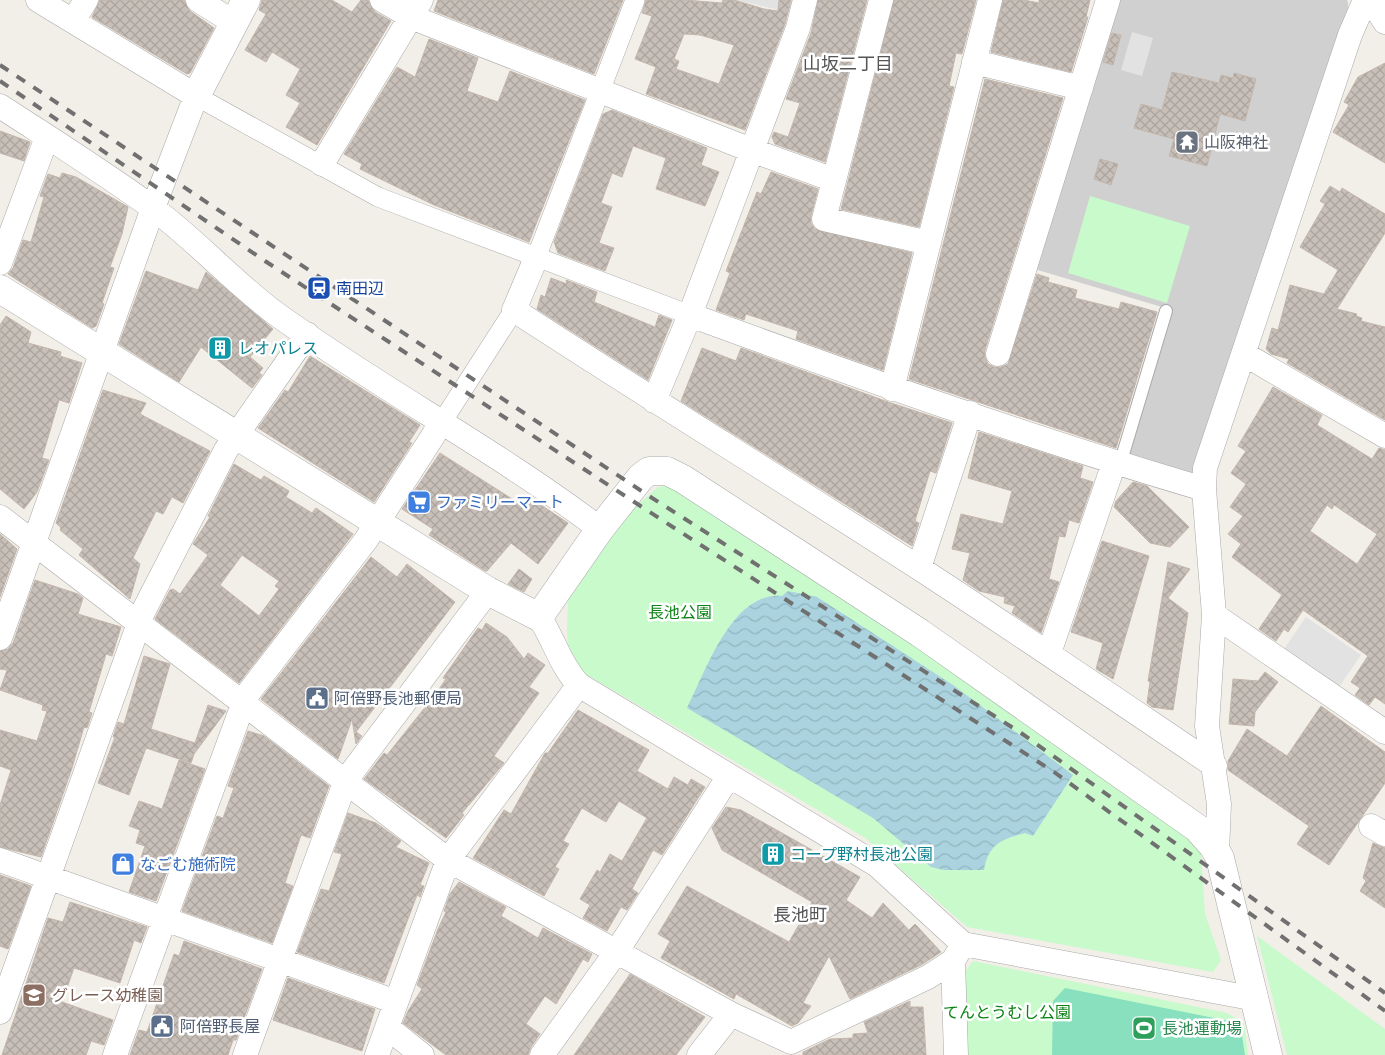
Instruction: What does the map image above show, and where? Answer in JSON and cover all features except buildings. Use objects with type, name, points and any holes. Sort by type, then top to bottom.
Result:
[{"type":"street","points":[[38,0],[196,96],[322,164],[378,197],[536,258],[892,389],[970,413],[1114,463],[1204,489]]},
{"type":"street","points":[[73,21],[86,0]]},
{"type":"street","points":[[0,638],[153,208],[196,96],[239,11],[198,0]]},
{"type":"street","points":[[382,0],[416,8],[599,91],[834,180]]},
{"type":"street","points":[[115,1055],[246,696],[378,522],[514,310],[536,258],[635,0]]},
{"type":"street","points":[[654,401],[690,315],[798,28],[805,0]]},
{"type":"street","points":[[881,0],[824,219],[929,243]]},
{"type":"street","points":[[892,389],[990,0]]},
{"type":"street","points":[[998,354],[1108,0]]},
{"type":"street","points":[[1268,1055],[1256,999],[1216,852],[1220,804],[1207,726],[1214,615],[1204,489],[1205,468],[1350,35],[1365,0]]},
{"type":"street","points":[[1371,0],[1385,22]]},
{"type":"street","points":[[322,164],[416,8]]},
{"type":"street","points":[[974,62],[1081,88]]},
{"type":"street","points":[[0,106],[153,208],[204,248],[244,288],[308,334],[600,529]]},
{"type":"street","points":[[0,264],[47,137]]},
{"type":"street","points":[[0,289],[488,591],[539,617],[551,634],[568,674],[579,686],[878,865],[958,953],[1256,999]]},
{"type":"street","points":[[514,310],[654,401],[919,568],[1049,653],[1214,766]]},
{"type":"street","points":[[0,1012],[139,622],[235,434],[308,334]]},
{"type":"street","points":[[1244,354],[1385,436]]},
{"type":"street","points":[[919,568],[970,413]]},
{"type":"street","points":[[1049,653],[1114,463]]},
{"type":"street","points":[[539,617],[600,529],[649,471],[667,471],[683,479],[920,633],[1197,828],[1216,852]]},
{"type":"street","points":[[0,516],[448,860],[617,951],[791,1049],[928,977],[958,953]]},
{"type":"street","points":[[245,1055],[278,960],[346,780],[488,591]]},
{"type":"street","points":[[1214,615],[1385,732]]},
{"type":"street","points":[[377,1055],[448,860],[579,686]]},
{"type":"street","points":[[542,1055],[617,951],[729,776]]},
{"type":"street","points":[[0,860],[396,1002]]},
{"type":"street","points":[[956,1055],[958,953]]},
{"type":"street","points":[[699,1055],[731,1014]]},
{"type":"street","points":[[387,1027],[422,1055]]},
{"type":"lane","points":[[1114,463],[1123,454],[1166,311]]},
{"type":"shaded area","points":[[736,0],[791,0],[795,1],[793,13]]},
{"type":"shaded area","name":"山阪神社","points":[[1112,0],[1347,0],[1348,3],[1348,16],[1198,468],[1191,473],[1127,457],[1172,310],[1031,268]]},
{"type":"shaded area","points":[[1132,32],[1153,38],[1142,76],[1121,70]]},
{"type":"shaded area","points":[[1306,617],[1361,655],[1339,687],[1284,649]]},
{"type":"green space","points":[[1090,196],[1190,226],[1167,303],[1068,273]]},
{"type":"green space","name":"長池公園","points":[[671,486],[738,527],[1045,732],[1191,840],[1201,854],[1205,914],[1221,960],[1213,972],[967,927],[865,838],[582,672],[568,644],[567,631],[568,601],[577,576],[633,509],[658,487]]},
{"type":"green space","points":[[1257,936],[1385,1029],[1385,1055],[1287,1055]]},
{"type":"green space","name":"てんとうむし公園","points":[[973,961],[1227,1013],[1244,1023],[1248,1055],[966,1055],[964,973]]},
{"type":"green space","name":"長池運動場","points":[[1065,988],[1229,1021],[1242,1036],[1245,1055],[1052,1055],[1053,1001]]},
{"type":"water","points":[[788,591],[817,597],[953,685],[1073,775],[1033,836],[1025,833],[1003,840],[997,844],[989,854],[984,870],[944,870],[931,867],[873,818],[687,708],[712,655],[735,619],[749,606],[764,598],[782,596]]},
{"type":"railway","points":[[0,65],[649,496],[1021,733],[1385,993]]},
{"type":"railway","points":[[0,81],[265,261],[665,522],[1054,772],[1385,1011]]},
{"type":"place","name":"山阪神社","points":[[1187,142]]},
{"type":"place","name":"南田辺","points":[[319,288]]},
{"type":"place","name":"レオパレス","points":[[220,348]]},
{"type":"place","name":"ファミリーマート","points":[[419,502]]},
{"type":"place","name":"阿倍野長池郵便局","points":[[317,698]]},
{"type":"place","name":"コープ野村長池公園","points":[[773,854]]},
{"type":"place","name":"なごむ施術院","points":[[123,864]]},
{"type":"place","name":"グレース幼稚園","points":[[34,995]]},
{"type":"place","name":"阿倍野長屋","points":[[162,1026]]},
{"type":"place","name":"長池運動場","points":[[1144,1028]]},
{"type":"district","name":"山坂二丁目","points":[[848,64]]},
{"type":"district","name":"長池町","points":[[800,915]]}]
